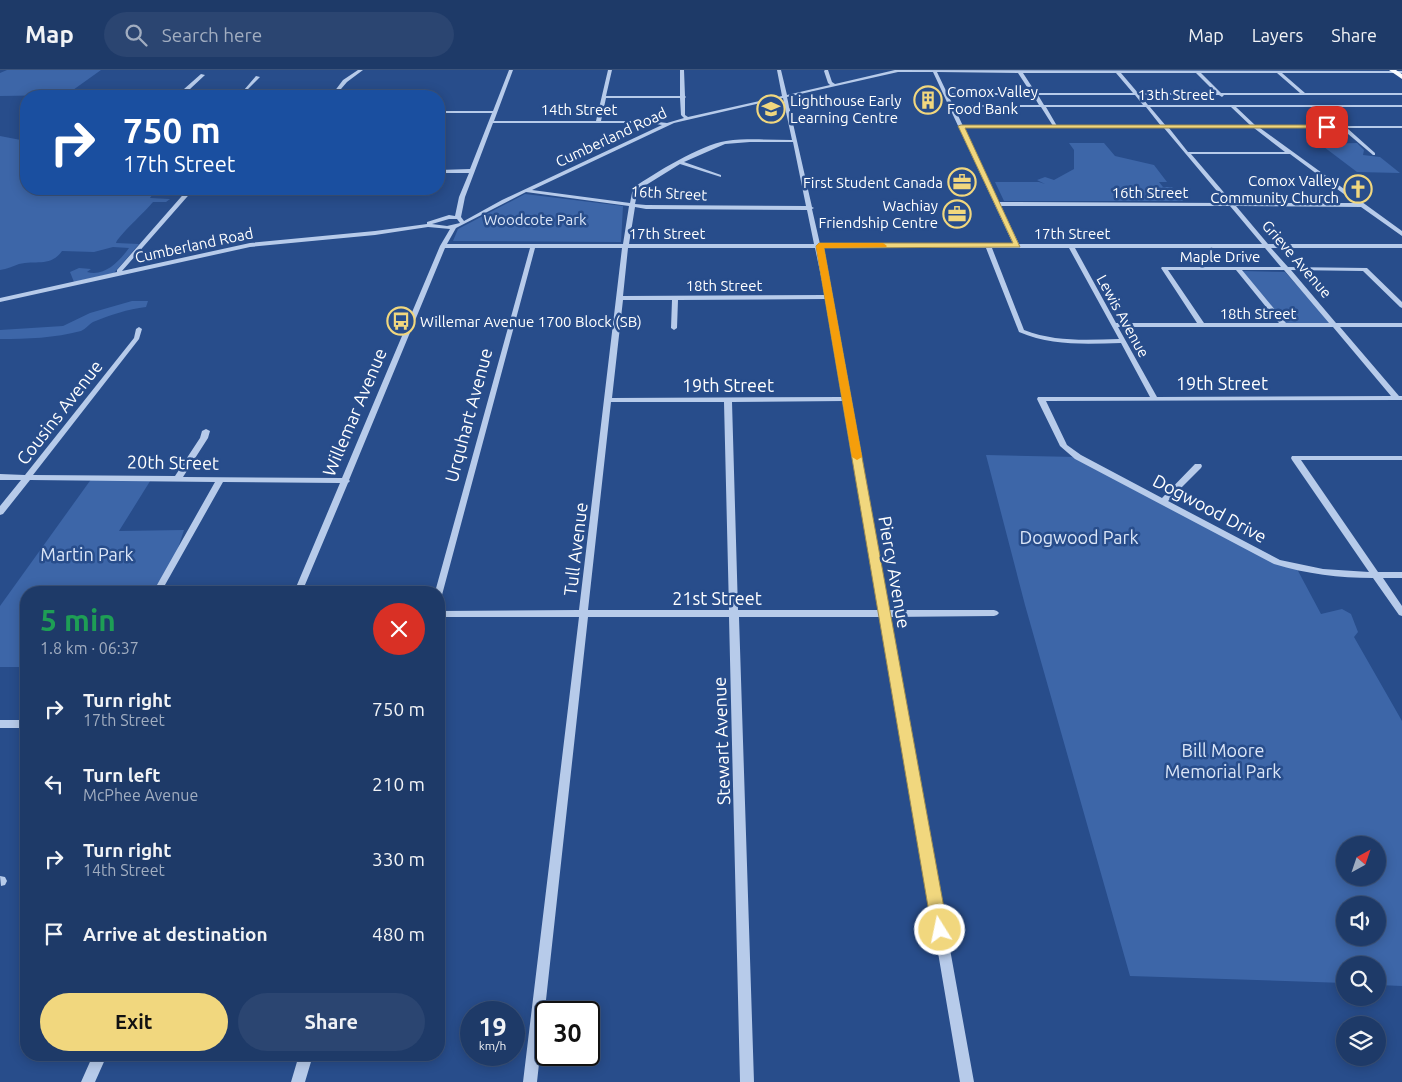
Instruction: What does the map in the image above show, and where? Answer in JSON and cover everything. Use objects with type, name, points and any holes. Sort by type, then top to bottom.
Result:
[{"type":"main road","points":[[1393,71],[1402,77]]},
{"type":"street","points":[[338,90],[345,81],[361,70]]},
{"type":"street","points":[[442,223],[452,214],[462,197],[511,70]]},
{"type":"street","points":[[598,122],[610,70]]},
{"type":"street","points":[[682,70],[683,115],[687,118]]},
{"type":"street","name":"Piercy Avenue","points":[[779,70],[811,208],[829,297],[966,1082]]},
{"type":"street","name":"Cumberland Road","points":[[460,219],[484,212],[526,190],[666,124],[900,70],[934,71]]},
{"type":"street","points":[[1020,70],[1056,127]]},
{"type":"street","points":[[826,71],[830,83],[834,85]]},
{"type":"street","points":[[1018,246],[934,71],[1402,72]]},
{"type":"street","name":"Grieve Avenue","points":[[1117,71],[1400,398]]},
{"type":"street","points":[[1196,71],[1255,127],[1402,234]]},
{"type":"street","points":[[1276,71],[1344,126],[1372,154]]},
{"type":"street","points":[[186,90],[202,75]]},
{"type":"street","points":[[246,90],[258,77]]},
{"type":"street","points":[[945,94],[1402,94]]},
{"type":"street","points":[[605,97],[684,97]]},
{"type":"street","name":"13th Street","points":[[951,106],[1402,106]]},
{"type":"street","points":[[445,112],[495,112]]},
{"type":"street","name":"14th Street","points":[[492,122],[650,122],[666,124]]},
{"type":"street","points":[[961,126],[1402,127]]},
{"type":"street","name":"Tull Avenue","points":[[530,1082],[625,246],[635,189],[646,181],[681,163],[724,144],[794,141]]},
{"type":"street","points":[[1188,153],[1290,153]]},
{"type":"street","points":[[681,163],[719,176]]},
{"type":"street","points":[[445,171],[472,171]]},
{"type":"street","name":"16th Street","points":[[526,190],[631,204],[646,208],[811,208]]},
{"type":"street","points":[[121,274],[120,271],[186,195]]},
{"type":"street","points":[[442,223],[454,227],[460,219],[462,197]]},
{"type":"street","name":"16th Street","points":[[998,204],[1361,205]]},
{"type":"street","points":[[442,223],[460,219]]},
{"type":"street","name":"Cumberland Road","points":[[0,300],[258,244],[396,230],[442,223]]},
{"type":"street","name":"Willemar Avenue","points":[[442,223],[443,246]]},
{"type":"street","name":"Willemar Avenue","points":[[301,586],[443,246],[454,227]]},
{"type":"street","name":"17th Street","points":[[443,246],[1402,246]]},
{"type":"street","name":"Urquhart Avenue","points":[[441,586],[533,246]]},
{"type":"street","points":[[988,246],[1021,331],[1032,337],[1051,341],[1123,341]]},
{"type":"street","name":"Lewis Avenue","points":[[1071,246],[1154,398]]},
{"type":"street","name":"Maple Drive","points":[[1202,325],[1164,268],[1365,269],[1402,306]]},
{"type":"street","points":[[1238,269],[1284,325]]},
{"type":"street","name":"18th Street","points":[[620,298],[829,297]]},
{"type":"street","points":[[674,328],[675,298]]},
{"type":"street","name":"18th Street","points":[[1114,325],[1402,325]]},
{"type":"street","name":"Cousins Avenue","points":[[0,512],[137,338],[138,329]]},
{"type":"street","name":"19th Street","points":[[1041,399],[1400,398]]},
{"type":"street","name":"19th Street","points":[[608,400],[847,399]]},
{"type":"street","name":"Dogwood Drive","points":[[1041,399],[1064,446],[1078,457],[1277,562],[1297,569],[1320,573],[1402,575]]},
{"type":"street","name":"Stewart Avenue","points":[[728,400],[747,1082]]},
{"type":"street","points":[[178,478],[204,438],[206,431]]},
{"type":"street","points":[[1401,460],[1295,458],[1402,613]]},
{"type":"street","points":[[1162,502],[1198,466]]},
{"type":"street","name":"20th Street","points":[[0,477],[346,481]]},
{"type":"street","points":[[160,586],[221,479]]},
{"type":"street","name":"21st Street","points":[[445,614],[994,613]]},
{"type":"street","points":[[0,724],[20,724]]},
{"type":"street","points":[[88,1082],[97,1061]]},
{"type":"street","points":[[298,1082],[304,1061]]},
{"type":"green space","points":[[7,70],[101,70],[73,90],[20,90],[20,96],[0,96],[0,73]]},
{"type":"green space","points":[[0,136],[20,140],[20,195],[152,195],[150,198],[170,199],[166,202],[153,202],[118,240],[116,243],[139,244],[114,273],[74,282],[70,272],[79,268],[91,269],[87,272],[94,273],[106,270],[117,262],[129,248],[113,247],[94,252],[62,251],[58,256],[48,261],[19,264],[0,270]]},
{"type":"green space","points":[[1069,143],[1104,143],[1115,156],[1154,165],[1167,182],[1159,182],[1163,187],[1172,187],[1183,201],[1004,201],[995,182],[1039,182],[1045,184],[1037,180],[1045,177],[1054,180],[1074,169],[1074,150]]},
{"type":"green space","points":[[1357,143],[1364,150],[1363,155],[1380,157],[1400,173],[1357,172],[1320,144]]},
{"type":"green space","name":"Woodcote Park","points":[[525,194],[623,206],[621,242],[453,241],[458,229]]},
{"type":"green space","points":[[1241,271],[1285,272],[1331,323],[1284,323]]},
{"type":"green space","points":[[132,301],[148,301],[146,307],[106,317],[93,322],[81,331],[41,338],[0,339],[0,330],[63,326],[90,313]]},
{"type":"green space","name":"Bill Moore Memorial Park","points":[[986,455],[1078,457],[1297,569],[1321,614],[1342,609],[1351,614],[1358,632],[1354,637],[1402,721],[1402,986],[1386,985],[1386,956],[1336,956],[1336,983],[1130,976],[1025,605]]},
{"type":"green space","name":"Martin Park","points":[[92,478],[152,478],[119,531],[184,530],[172,566],[160,586],[20,586],[20,667],[0,667],[0,606]]},
{"type":"slow traffic","points":[[857,457],[819,246],[883,246]]},
{"type":"place","name":"Comox Valley Food Bank","points":[[928,100]]},
{"type":"place","name":"Lighthouse Early Learning Centre","points":[[771,109]]},
{"type":"place","name":"First Student Canada","points":[[962,182]]},
{"type":"place","name":"Comox Valley Community Church","points":[[1358,189]]},
{"type":"place","name":"Wachiay Friendship Centre","points":[[957,214]]},
{"type":"place","name":"Willemar Avenue 1700 Block (SB)","points":[[401,321]]},
{"type":"route","points":[[940,930],[819,246],[1018,246],[961,126],[1327,127]]},
{"type":"park label","name":"Dogwood Park","points":[[1079,537]]}]
